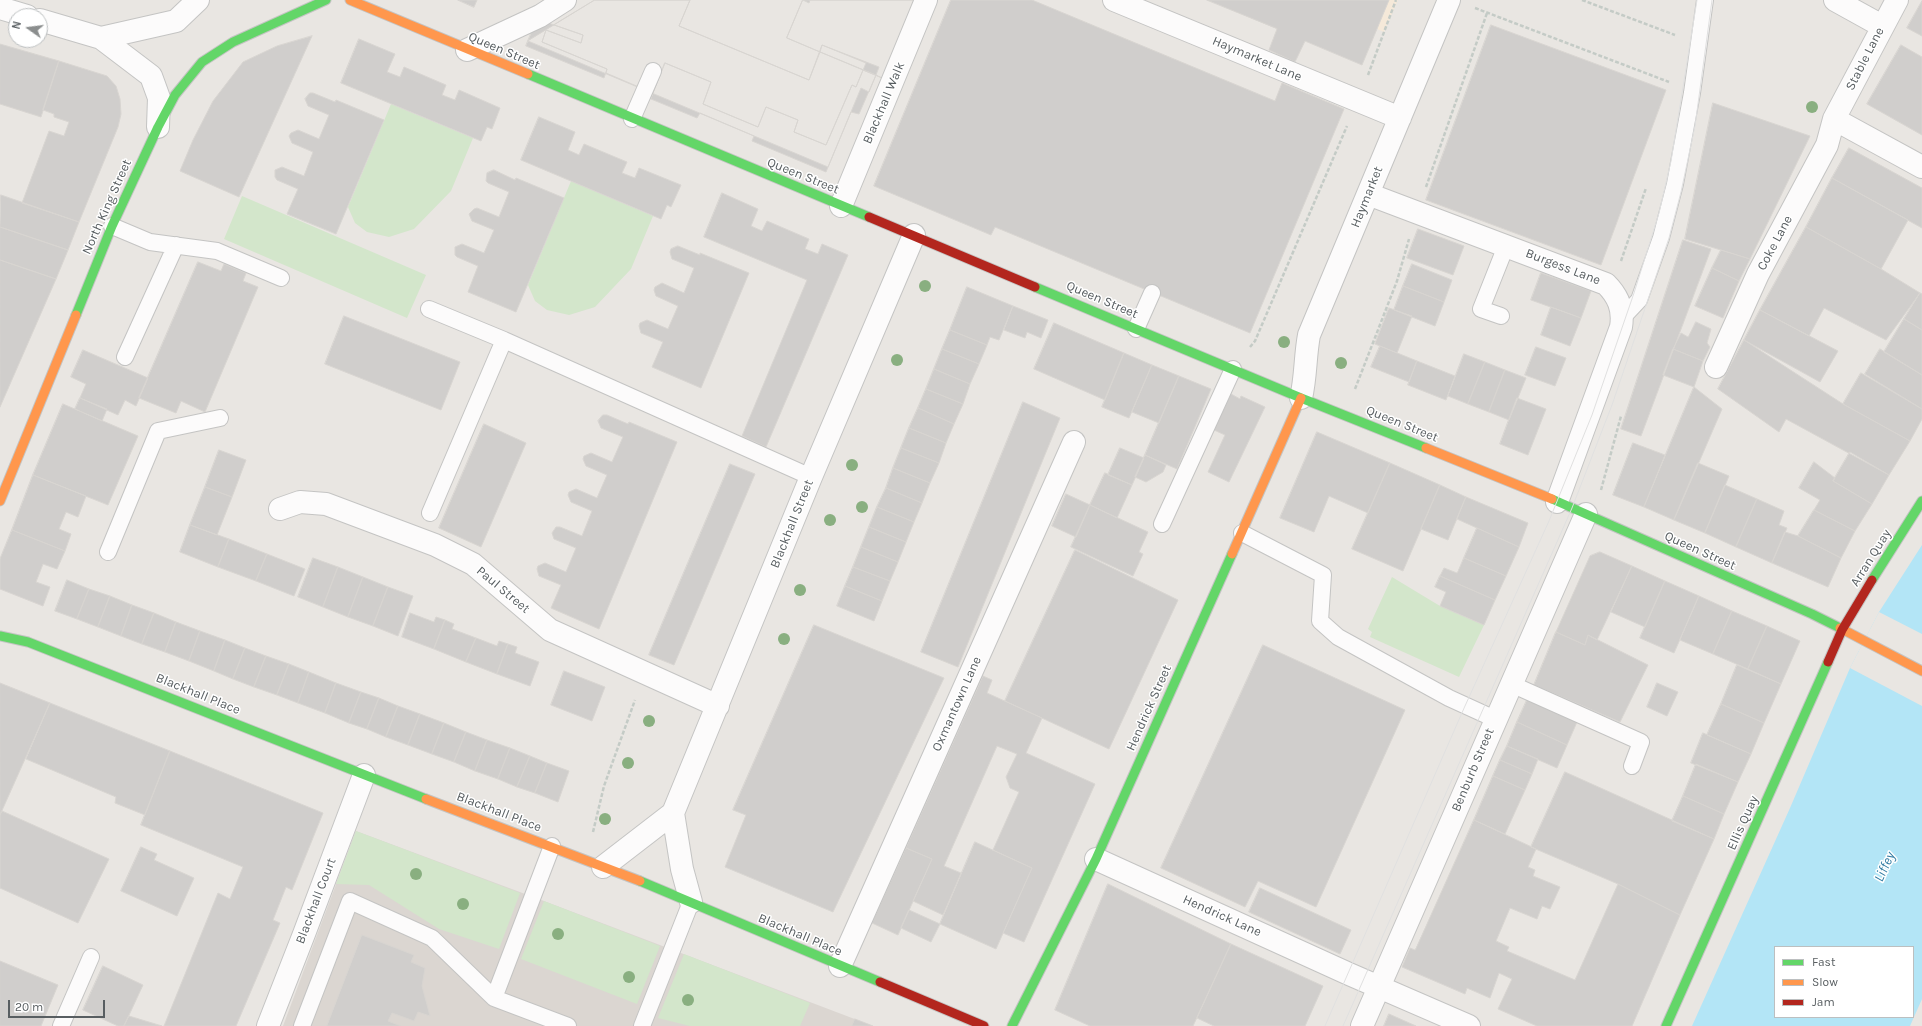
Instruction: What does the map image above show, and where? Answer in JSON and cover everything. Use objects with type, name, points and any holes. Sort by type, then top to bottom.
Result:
[{"type":"main road","name":"North King Street","points":[[0,501],[112,226],[158,127],[175,95],[202,62],[233,42],[326,0]]},
{"type":"main road","name":"Queen Street","points":[[350,0],[632,120],[914,235],[1301,398],[1586,514],[1812,614],[1922,671]]},
{"type":"main road","name":"Hendrick Street","points":[[1012,1026],[1096,859],[1301,398]]},
{"type":"main road","name":"Arran Quay","points":[[1842,630],[1854,608],[1922,501]]},
{"type":"main road","name":"Ellis Quay","points":[[1666,1026],[1842,630]]},
{"type":"main road","name":"Blackhall Place","points":[[0,636],[28,642],[552,846],[691,902],[984,1026]]},
{"type":"street","points":[[101,38],[176,21],[198,0]]},
{"type":"street","points":[[467,50],[540,16],[565,0]]},
{"type":"street","name":"Blackhall Walk","points":[[841,206],[926,0]]},
{"type":"street","name":"Haymarket Lane","points":[[1114,0],[1400,118]]},
{"type":"street","points":[[1835,0],[1882,26]]},
{"type":"street","name":"Stable Lane","points":[[1834,119],[1896,0]]},
{"type":"street","name":"Haymarket","points":[[1301,398],[1306,378],[1305,354],[1309,335],[1400,118],[1458,3]]},
{"type":"street","points":[[48,22],[101,38],[151,76],[159,98],[158,127]]},
{"type":"street","points":[[1834,119],[1922,167]]},
{"type":"street","name":"Coke Lane","points":[[1716,366],[1758,274],[1827,145],[1834,119]]},
{"type":"street","name":"Burgess Lane","points":[[1368,194],[1606,284],[1611,289],[1623,311],[1623,317]]},
{"type":"street","name":"Blackhall Street","points":[[603,867],[673,813],[811,477],[914,235]]},
{"type":"street","points":[[1557,502],[1595,400],[1623,317]]},
{"type":"street","name":"Oxmantown Lane","points":[[840,966],[1074,442]]},
{"type":"street","name":"Paul Street","points":[[280,509],[300,502],[326,504],[435,545],[473,564],[550,630],[718,706]]},
{"type":"street","name":"Benburb Street","points":[[1362,1026],[1495,719],[1586,514]]},
{"type":"street","name":"Blackhall Court","points":[[268,1026],[364,774]]},
{"type":"street","points":[[673,813],[682,869],[691,902]]},
{"type":"street","name":"Hendrick Lane","points":[[1096,859],[1349,974],[1469,1026]]},
{"type":"lane","points":[[1623,317],[1639,300],[1661,238],[1675,184],[1692,94],[1705,0]]},
{"type":"lane","points":[[632,120],[653,71]]},
{"type":"lane","points":[[112,226],[150,242],[217,251],[281,278]]},
{"type":"lane","points":[[126,357],[176,245]]},
{"type":"lane","points":[[1501,316],[1481,309],[1506,246]]},
{"type":"lane","points":[[1136,329],[1152,293]]},
{"type":"lane","points":[[429,309],[504,340],[811,477]]},
{"type":"lane","points":[[430,513],[504,340]]},
{"type":"lane","points":[[1162,524],[1233,369]]},
{"type":"lane","points":[[108,552],[158,431],[220,418]]},
{"type":"lane","points":[[1242,533],[1323,575],[1320,621],[1338,637],[1449,698],[1495,719]]},
{"type":"lane","points":[[1511,684],[1641,742],[1632,766]]},
{"type":"lane","points":[[494,998],[552,846]]},
{"type":"lane","points":[[302,1026],[350,901],[432,938],[494,998],[568,1026]]},
{"type":"lane","points":[[642,1026],[691,902]]},
{"type":"lane","points":[[61,1026],[91,957]]},
{"type":"path","points":[[1233,369],[1255,341],[1358,101],[1396,0]]},
{"type":"path","points":[[1582,0],[1678,37]]},
{"type":"path","points":[[1458,3],[1673,84]]},
{"type":"path","points":[[1611,289],[1647,185]]},
{"type":"path","points":[[603,867],[592,838],[604,786],[645,673]]},
{"type":"shaded area","points":[[1311,0],[1398,0],[1384,32]]},
{"type":"shaded area","points":[[356,831],[544,901],[873,1026],[283,1026]]},
{"type":"green space","points":[[391,104],[473,138],[451,191],[414,229],[389,237],[367,232],[355,223],[348,207]]},
{"type":"green space","points":[[571,181],[653,216],[631,269],[595,307],[569,315],[547,310],[535,301],[528,285]]},
{"type":"green space","points":[[242,196],[426,275],[407,318],[224,239]]},
{"type":"green space","points":[[1392,577],[1440,606],[1484,625],[1459,677],[1370,637],[1372,632],[1368,629]]},
{"type":"green space","points":[[356,831],[520,893],[499,949],[439,929],[369,885],[336,884]]},
{"type":"green space","points":[[544,901],[660,946],[637,1004],[521,959]]},
{"type":"green space","points":[[684,954],[810,1003],[800,1026],[690,1026],[658,1018]]},
{"type":"water","name":"Liffey","points":[[1922,545],[1922,999],[1914,1017],[1914,946],[1774,946],[1774,1018],[1914,1018],[1910,1026],[1692,1026],[1790,808],[1850,668],[1879,612]]},
{"type":"pier","points":[[1879,612],[1922,634],[1922,706],[1850,668]]},
{"type":"building","points":[[458,0],[477,0],[474,7]]},
{"type":"building","points":[[595,0],[690,0],[679,26],[809,80],[820,52],[876,75],[869,92],[861,88],[828,167],[528,41]]},
{"type":"building","points":[[595,0],[690,0],[679,26],[809,80],[822,45],[866,63],[856,87],[852,85],[826,145],[794,132],[798,120],[766,107],[758,127],[703,104],[711,82],[665,63],[653,93],[606,73],[607,69],[542,42],[546,30],[581,43],[583,35],[554,25]]},
{"type":"building","points":[[803,0],[809,3],[810,0],[915,0],[882,78],[876,75],[879,67],[822,45],[820,52],[787,38]]},
{"type":"building","points":[[803,0],[915,0],[882,78],[787,38]]},
{"type":"building","points":[[951,0],[1032,0],[1275,101],[1282,83],[1344,109],[1250,333],[995,227],[991,235],[874,186]]},
{"type":"building","points":[[1207,0],[1389,0],[1362,65],[1305,41],[1295,62],[1269,50],[1277,29]]},
{"type":"building","points":[[1922,1],[1922,36],[1907,28]]},
{"type":"building","points":[[537,19],[583,35],[581,43],[546,30],[542,42],[607,69],[604,78],[526,46]]},
{"type":"building","points":[[1491,25],[1666,90],[1601,265],[1426,200]]},
{"type":"building","points":[[312,36],[239,197],[180,171],[193,140],[213,101],[243,62],[277,46]]},
{"type":"building","points":[[359,39],[395,54],[387,72],[400,77],[404,67],[446,85],[442,95],[455,100],[459,90],[500,108],[492,129],[487,127],[481,141],[341,83]]},
{"type":"building","points":[[0,44],[8,46],[8,48],[14,48],[59,61],[41,117],[0,104]]},
{"type":"building","points":[[1901,45],[1922,57],[1922,135],[1867,104]]},
{"type":"building","points":[[59,61],[107,76],[116,86],[120,99],[121,114],[118,127],[79,222],[22,203],[49,131],[64,136],[69,122],[54,117],[54,114],[43,110]]},
{"type":"building","points":[[665,63],[711,82],[703,104],[758,127],[766,107],[798,120],[794,132],[826,145],[852,85],[856,87],[863,70],[876,75],[859,114],[851,112],[826,172],[752,141],[754,136],[700,113],[697,118],[651,99]]},
{"type":"building","points":[[310,93],[335,102],[336,100],[384,120],[336,234],[287,214],[298,189],[277,180],[275,177],[275,170],[282,167],[304,176],[313,152],[292,143],[289,136],[291,133],[298,130],[319,139],[329,115],[308,106],[305,99]]},
{"type":"building","points":[[1713,103],[1810,136],[1750,259],[1685,239]]},
{"type":"building","points":[[539,117],[575,132],[568,150],[579,155],[584,144],[627,162],[622,173],[635,178],[639,168],[681,185],[671,207],[667,205],[661,219],[521,160]]},
{"type":"building","points":[[1849,148],[1922,188],[1922,228],[1832,178]]},
{"type":"building","points":[[494,170],[515,180],[516,178],[564,198],[516,312],[468,292],[478,266],[455,255],[455,247],[462,244],[484,253],[494,230],[472,221],[469,214],[477,208],[499,217],[509,192],[486,181],[487,173]]},
{"type":"building","points":[[1832,178],[1908,220],[1881,269],[1806,227]]},
{"type":"building","points":[[722,193],[758,209],[751,226],[762,231],[767,221],[809,239],[805,249],[818,254],[822,244],[848,255],[766,447],[742,436],[807,280],[704,237]]},
{"type":"building","points":[[1,195],[79,222],[68,250],[0,227]]},
{"type":"building","points":[[0,227],[68,250],[56,279],[0,260]]},
{"type":"building","points":[[1806,227],[1881,269],[1920,293],[1886,340],[1824,308],[1809,336],[1760,310]]},
{"type":"building","points":[[1418,229],[1464,246],[1453,275],[1407,258]]},
{"type":"building","points":[[1683,240],[1711,249],[1641,436],[1621,429]]},
{"type":"building","points":[[678,246],[700,255],[700,253],[749,273],[701,388],[652,367],[663,342],[641,333],[639,326],[640,323],[647,320],[668,329],[678,306],[656,296],[654,290],[655,287],[662,283],[684,293],[694,268],[672,259],[670,252],[671,249]]},
{"type":"building","points":[[1721,250],[1750,259],[1739,281],[1712,268]]},
{"type":"building","points":[[0,260],[56,279],[0,407]]},
{"type":"building","points":[[198,262],[221,271],[224,264],[246,273],[243,281],[258,287],[205,412],[181,401],[176,413],[139,398]]},
{"type":"building","points":[[1412,264],[1452,280],[1444,302],[1403,286]]},
{"type":"building","points":[[1712,268],[1739,281],[1723,318],[1695,306]]},
{"type":"building","points":[[1541,273],[1591,291],[1581,318],[1531,300]]},
{"type":"building","points":[[1403,286],[1444,302],[1435,326],[1394,310]]},
{"type":"building","points":[[967,287],[1013,306],[999,340],[990,337],[987,345],[950,330]]},
{"type":"building","points":[[1920,293],[1922,294],[1922,330],[1904,319]]},
{"type":"building","points":[[1013,306],[1048,320],[1041,338],[1027,332],[1025,338],[1004,330]]},
{"type":"building","points":[[1551,307],[1581,318],[1570,346],[1541,335]]},
{"type":"building","points":[[1389,308],[1412,316],[1397,353],[1375,344]]},
{"type":"building","points":[[1760,310],[1838,351],[1820,382],[1744,340]]},
{"type":"building","points":[[344,316],[460,362],[441,410],[325,364]]},
{"type":"building","points":[[1904,319],[1922,330],[1922,375],[1884,352]]},
{"type":"building","points":[[1696,322],[1711,329],[1707,343],[1710,347],[1703,361],[1673,349],[1681,333],[1688,337]]},
{"type":"building","points":[[1054,323],[1124,353],[1105,400],[1034,369]]},
{"type":"building","points":[[950,330],[987,345],[979,364],[942,349]]},
{"type":"building","points":[[1744,340],[1843,404],[1910,441],[1889,475],[1786,419],[1779,432],[1718,389]]},
{"type":"building","points":[[1380,346],[1417,361],[1409,382],[1371,367]]},
{"type":"building","points":[[1536,347],[1566,358],[1555,386],[1525,375]]},
{"type":"building","points":[[942,349],[979,364],[970,384],[934,369]]},
{"type":"building","points":[[1673,349],[1703,361],[1694,387],[1663,375]]},
{"type":"building","points":[[1880,349],[1922,375],[1922,409],[1865,374]]},
{"type":"building","points":[[83,350],[148,378],[136,406],[125,400],[118,415],[80,398],[86,384],[71,377]]},
{"type":"building","points":[[1124,353],[1152,365],[1129,418],[1102,407]]},
{"type":"building","points":[[1464,354],[1485,362],[1468,404],[1448,396]]},
{"type":"building","points":[[1417,361],[1455,376],[1446,400],[1408,385]]},
{"type":"building","points":[[1485,362],[1505,370],[1489,412],[1468,404]]},
{"type":"building","points":[[1152,365],[1179,376],[1159,423],[1132,412]]},
{"type":"building","points":[[934,369],[970,384],[963,404],[926,389]]},
{"type":"building","points":[[1505,370],[1526,378],[1509,420],[1489,412]]},
{"type":"building","points":[[1861,373],[1922,409],[1922,419],[1910,441],[1843,404]]},
{"type":"building","points":[[1179,376],[1211,389],[1177,469],[1145,455]]},
{"type":"building","points":[[1694,387],[1722,409],[1674,520],[1644,507]]},
{"type":"building","points":[[926,389],[963,404],[954,424],[918,408]]},
{"type":"building","points":[[1231,394],[1240,399],[1241,396],[1265,407],[1229,482],[1208,472],[1225,435],[1214,430]]},
{"type":"building","points":[[80,398],[107,409],[102,421],[75,409]]},
{"type":"building","points":[[1517,398],[1546,409],[1528,455],[1500,444]]},
{"type":"building","points":[[1023,402],[1060,418],[958,667],[921,652]]},
{"type":"building","points":[[63,404],[138,436],[108,505],[33,475]]},
{"type":"building","points":[[918,408],[954,424],[946,443],[909,428]]},
{"type":"building","points":[[603,415],[607,415],[628,424],[629,422],[677,442],[599,629],[551,608],[561,585],[539,576],[537,569],[538,566],[545,563],[566,572],[576,548],[554,539],[552,533],[556,527],[560,527],[582,536],[592,511],[571,502],[568,495],[569,492],[576,489],[597,498],[607,475],[586,466],[583,459],[584,456],[591,453],[612,462],[623,437],[601,428],[598,421]]},
{"type":"building","points":[[484,424],[526,443],[481,547],[439,528]]},
{"type":"building","points":[[909,428],[946,443],[939,463],[901,448]]},
{"type":"building","points":[[1317,432],[1390,463],[1368,513],[1329,496],[1314,532],[1280,518]]},
{"type":"building","points":[[1633,443],[1665,455],[1644,507],[1613,495]]},
{"type":"building","points":[[901,448],[939,463],[930,483],[893,468]]},
{"type":"building","points":[[1120,448],[1144,458],[1132,485],[1108,475]]},
{"type":"building","points":[[219,450],[246,460],[232,497],[205,487]]},
{"type":"building","points":[[1850,452],[1889,475],[1872,504],[1833,481]]},
{"type":"building","points":[[1145,455],[1166,465],[1163,472],[1146,482],[1135,477]]},
{"type":"building","points":[[1814,462],[1835,478],[1833,481],[1872,504],[1855,531],[1814,510],[1820,500],[1799,488]]},
{"type":"building","points":[[1390,463],[1440,485],[1403,571],[1352,549]]},
{"type":"building","points":[[1698,463],[1729,476],[1705,533],[1674,520]]},
{"type":"building","points":[[730,464],[755,474],[674,665],[649,655]]},
{"type":"building","points":[[893,468],[930,483],[922,503],[886,488]]},
{"type":"building","points":[[1105,473],[1132,485],[1117,518],[1090,505]]},
{"type":"building","points":[[33,475],[86,496],[78,517],[66,512],[59,529],[71,534],[65,551],[12,530]]},
{"type":"building","points":[[1440,485],[1466,497],[1448,540],[1421,529]]},
{"type":"building","points":[[1725,485],[1757,499],[1736,547],[1705,533]]},
{"type":"building","points":[[205,487],[232,497],[217,535],[190,525]]},
{"type":"building","points":[[886,488],[922,503],[914,522],[877,507]]},
{"type":"building","points":[[1066,494],[1090,505],[1076,537],[1052,526]]},
{"type":"building","points":[[1466,497],[1528,523],[1519,547],[1457,519]]},
{"type":"building","points":[[1757,499],[1784,511],[1779,525],[1787,528],[1772,563],[1736,547]]},
{"type":"building","points":[[1090,505],[1148,532],[1139,552],[1143,554],[1133,576],[1071,547]]},
{"type":"building","points":[[877,507],[914,522],[906,542],[869,527]]},
{"type":"building","points":[[1814,510],[1855,531],[1841,558],[1798,536]]},
{"type":"building","points":[[190,525],[229,539],[218,567],[180,552]]},
{"type":"building","points":[[869,527],[906,542],[898,562],[861,547]]},
{"type":"building","points":[[1477,528],[1519,547],[1506,576],[1464,558]]},
{"type":"building","points":[[12,530],[65,551],[57,569],[43,564],[36,582],[50,587],[43,606],[0,589],[0,559]]},
{"type":"building","points":[[1785,532],[1798,536],[1841,558],[1828,587],[1772,563]]},
{"type":"building","points":[[229,539],[267,554],[256,581],[218,567]]},
{"type":"building","points":[[861,547],[898,562],[890,581],[853,567]]},
{"type":"building","points":[[1075,550],[1178,600],[1109,749],[1005,701]]},
{"type":"building","points":[[1600,552],[1632,566],[1597,640],[1588,635],[1585,645],[1556,632],[1590,556]]},
{"type":"building","points":[[267,554],[305,569],[294,596],[256,581]]},
{"type":"building","points":[[313,558],[338,567],[323,607],[298,597]]},
{"type":"building","points":[[1464,558],[1506,576],[1495,600],[1440,576],[1444,568],[1457,573]]},
{"type":"building","points":[[1632,566],[1665,581],[1645,627],[1611,612]]},
{"type":"building","points":[[338,567],[363,577],[348,617],[323,607]]},
{"type":"building","points":[[853,567],[890,581],[882,601],[845,586]]},
{"type":"building","points":[[1440,576],[1495,600],[1484,625],[1440,606],[1446,592],[1435,587]]},
{"type":"building","points":[[363,577],[388,587],[373,626],[348,617]]},
{"type":"building","points":[[67,580],[89,589],[77,619],[55,611]]},
{"type":"building","points":[[1665,581],[1699,596],[1674,653],[1640,638]]},
{"type":"building","points":[[845,586],[882,601],[874,621],[837,606]]},
{"type":"building","points":[[388,587],[413,596],[398,636],[373,626]]},
{"type":"building","points":[[89,589],[110,596],[98,627],[77,619]]},
{"type":"building","points":[[110,596],[132,605],[121,636],[98,627]]},
{"type":"building","points":[[1699,596],[1732,611],[1713,654],[1680,640]]},
{"type":"building","points":[[132,605],[154,613],[142,644],[121,636]]},
{"type":"building","points":[[1732,611],[1767,626],[1748,669],[1713,654]]},
{"type":"building","points":[[154,613],[176,622],[165,652],[142,644]]},
{"type":"building","points":[[410,613],[434,622],[436,617],[445,620],[434,649],[402,637]]},
{"type":"building","points":[[445,620],[454,624],[452,629],[476,638],[466,662],[434,649]]},
{"type":"building","points":[[176,622],[200,631],[189,661],[165,652]]},
{"type":"building","points":[[814,625],[944,678],[833,912],[725,867],[746,815],[733,810]]},
{"type":"building","points":[[1767,626],[1800,641],[1781,684],[1748,669]]},
{"type":"building","points":[[200,631],[225,640],[214,671],[189,661]]},
{"type":"building","points":[[1556,632],[1585,645],[1588,635],[1648,665],[1620,722],[1534,685]]},
{"type":"building","points":[[476,638],[497,646],[499,641],[508,644],[497,674],[466,662]]},
{"type":"building","points":[[225,640],[245,648],[233,679],[214,671]]},
{"type":"building","points":[[508,644],[517,647],[515,653],[539,662],[530,686],[497,674]]},
{"type":"building","points":[[1263,645],[1405,710],[1316,907],[1258,881],[1245,907],[1161,868]]},
{"type":"building","points":[[245,648],[266,656],[254,687],[233,679]]},
{"type":"building","points":[[266,656],[289,664],[277,695],[254,687]]},
{"type":"building","points":[[289,664],[309,672],[298,703],[277,695]]},
{"type":"building","points":[[1737,665],[1781,684],[1764,723],[1721,704]]},
{"type":"building","points":[[564,671],[605,687],[592,721],[551,705]]},
{"type":"building","points":[[309,672],[336,683],[325,713],[298,703]]},
{"type":"building","points":[[983,676],[992,680],[987,693],[1042,718],[1026,753],[1095,784],[1024,942],[1003,933],[1032,868],[993,850],[1019,792],[1010,788],[1006,777],[1017,754],[997,746],[944,866],[961,873],[943,915],[913,901],[932,859],[906,848]]},
{"type":"building","points":[[0,683],[50,703],[0,815]]},
{"type":"building","points":[[336,683],[361,692],[349,723],[325,713]]},
{"type":"building","points":[[1657,683],[1678,692],[1667,716],[1647,707]]},
{"type":"building","points":[[361,692],[379,698],[367,729],[349,723]]},
{"type":"building","points":[[379,698],[398,706],[386,737],[367,729]]},
{"type":"building","points":[[1527,700],[1577,722],[1567,745],[1517,722]]},
{"type":"building","points":[[50,703],[170,751],[145,815],[115,803],[116,797],[26,759]]},
{"type":"building","points":[[1721,704],[1764,723],[1751,754],[1707,735]]},
{"type":"building","points":[[398,706],[420,714],[408,745],[386,737]]},
{"type":"building","points":[[420,714],[444,723],[432,754],[408,745]]},
{"type":"building","points":[[1517,722],[1567,745],[1557,768],[1507,746]]},
{"type":"building","points":[[444,723],[466,732],[454,762],[432,754]]},
{"type":"building","points":[[466,732],[487,740],[475,771],[454,762]]},
{"type":"building","points":[[1703,733],[1751,754],[1738,782],[1691,763]]},
{"type":"building","points":[[487,740],[510,748],[498,779],[475,771]]},
{"type":"building","points":[[1507,746],[1538,759],[1532,774],[1500,760]]},
{"type":"building","points":[[510,748],[530,756],[517,787],[498,779]]},
{"type":"building","points":[[170,751],[323,813],[292,890],[286,887],[273,920],[280,923],[236,1026],[164,1026],[218,893],[230,899],[243,867],[141,825]]},
{"type":"building","points":[[530,756],[547,763],[535,793],[517,787]]},
{"type":"building","points":[[1500,760],[1532,774],[1525,790],[1493,776]]},
{"type":"building","points":[[547,763],[569,771],[558,802],[535,793]]},
{"type":"building","points":[[1696,764],[1738,782],[1724,814],[1683,796]]},
{"type":"building","points":[[1565,772],[1714,839],[1680,915],[1618,884],[1531,847]]},
{"type":"building","points":[[1493,776],[1525,790],[1505,834],[1474,820]]},
{"type":"building","points":[[1683,796],[1724,814],[1714,839],[1672,821]]},
{"type":"building","points":[[2,811],[109,859],[78,923],[0,888],[0,815]]},
{"type":"building","points":[[1474,820],[1536,849],[1528,867],[1535,870],[1533,876],[1560,887],[1550,909],[1542,906],[1537,919],[1510,908],[1496,941],[1509,947],[1507,951],[1575,980],[1618,884],[1680,915],[1632,1026],[1537,1026],[1498,1009],[1512,979],[1499,973],[1490,998],[1467,988],[1465,994],[1402,967],[1410,948],[1415,950]]},
{"type":"building","points":[[975,842],[1032,868],[996,949],[940,924]]},
{"type":"building","points":[[141,847],[157,854],[154,860],[194,878],[177,916],[121,891]]},
{"type":"building","points":[[906,848],[932,859],[898,935],[872,923]]},
{"type":"building","points":[[1108,884],[1231,944],[1193,1026],[1090,1026],[1055,1010]]},
{"type":"building","points":[[1260,888],[1351,930],[1340,954],[1249,912]]},
{"type":"building","points":[[909,910],[940,924],[931,942],[901,928]]},
{"type":"building","points":[[362,935],[414,955],[411,962],[425,968],[422,986],[430,1016],[418,1012],[414,1021],[392,1013],[388,1021],[401,1026],[327,1026]]},
{"type":"building","points":[[1231,944],[1323,986],[1305,1026],[1214,1026],[1197,1018]]},
{"type":"building","points":[[0,961],[58,985],[41,1026],[0,1026]]},
{"type":"building","points":[[103,966],[143,985],[124,1026],[118,1026],[83,1010]]},
{"type":"building","points":[[1389,1014],[1416,1026],[1384,1026]]},
{"type":"building","points":[[129,1016],[162,1026],[124,1026]]},
{"type":"building","points":[[855,1019],[873,1026],[852,1026]]},
{"type":"tram line","points":[[1325,1026],[1465,706],[1549,521],[1592,415],[1634,293],[1659,213],[1671,161],[1697,0]]},
{"type":"tram line","points":[[1343,1026],[1572,508],[1612,405],[1669,238],[1681,192],[1695,126],[1712,0]]},
{"type":"traffic: fast","points":[[76,315],[112,226],[158,127],[175,95],[202,62],[233,42],[326,0]]},
{"type":"traffic: fast","points":[[528,74],[869,217]]},
{"type":"traffic: fast","points":[[1035,287],[1301,398],[1426,448]]},
{"type":"traffic: fast","points":[[1552,499],[1812,614],[1840,628]]},
{"type":"traffic: fast","points":[[1872,580],[1922,501]]},
{"type":"traffic: fast","points":[[1012,1026],[1096,859],[1232,554]]},
{"type":"traffic: fast","points":[[0,636],[28,642],[426,799]]},
{"type":"traffic: fast","points":[[1666,1026],[1828,662]]},
{"type":"traffic: fast","points":[[640,881],[880,982]]},
{"type":"traffic: slow","points":[[350,0],[528,74]]},
{"type":"traffic: slow","points":[[0,501],[76,315]]},
{"type":"traffic: slow","points":[[1232,554],[1301,398]]},
{"type":"traffic: slow","points":[[1426,448],[1552,499]]},
{"type":"traffic: slow","points":[[1840,628],[1922,671]]},
{"type":"traffic: slow","points":[[426,799],[640,881]]},
{"type":"traffic: jam","points":[[869,217],[1035,287]]},
{"type":"traffic: jam","points":[[1828,662],[1842,630],[1872,580]]},
{"type":"traffic: jam","points":[[880,982],[984,1026]]}]
